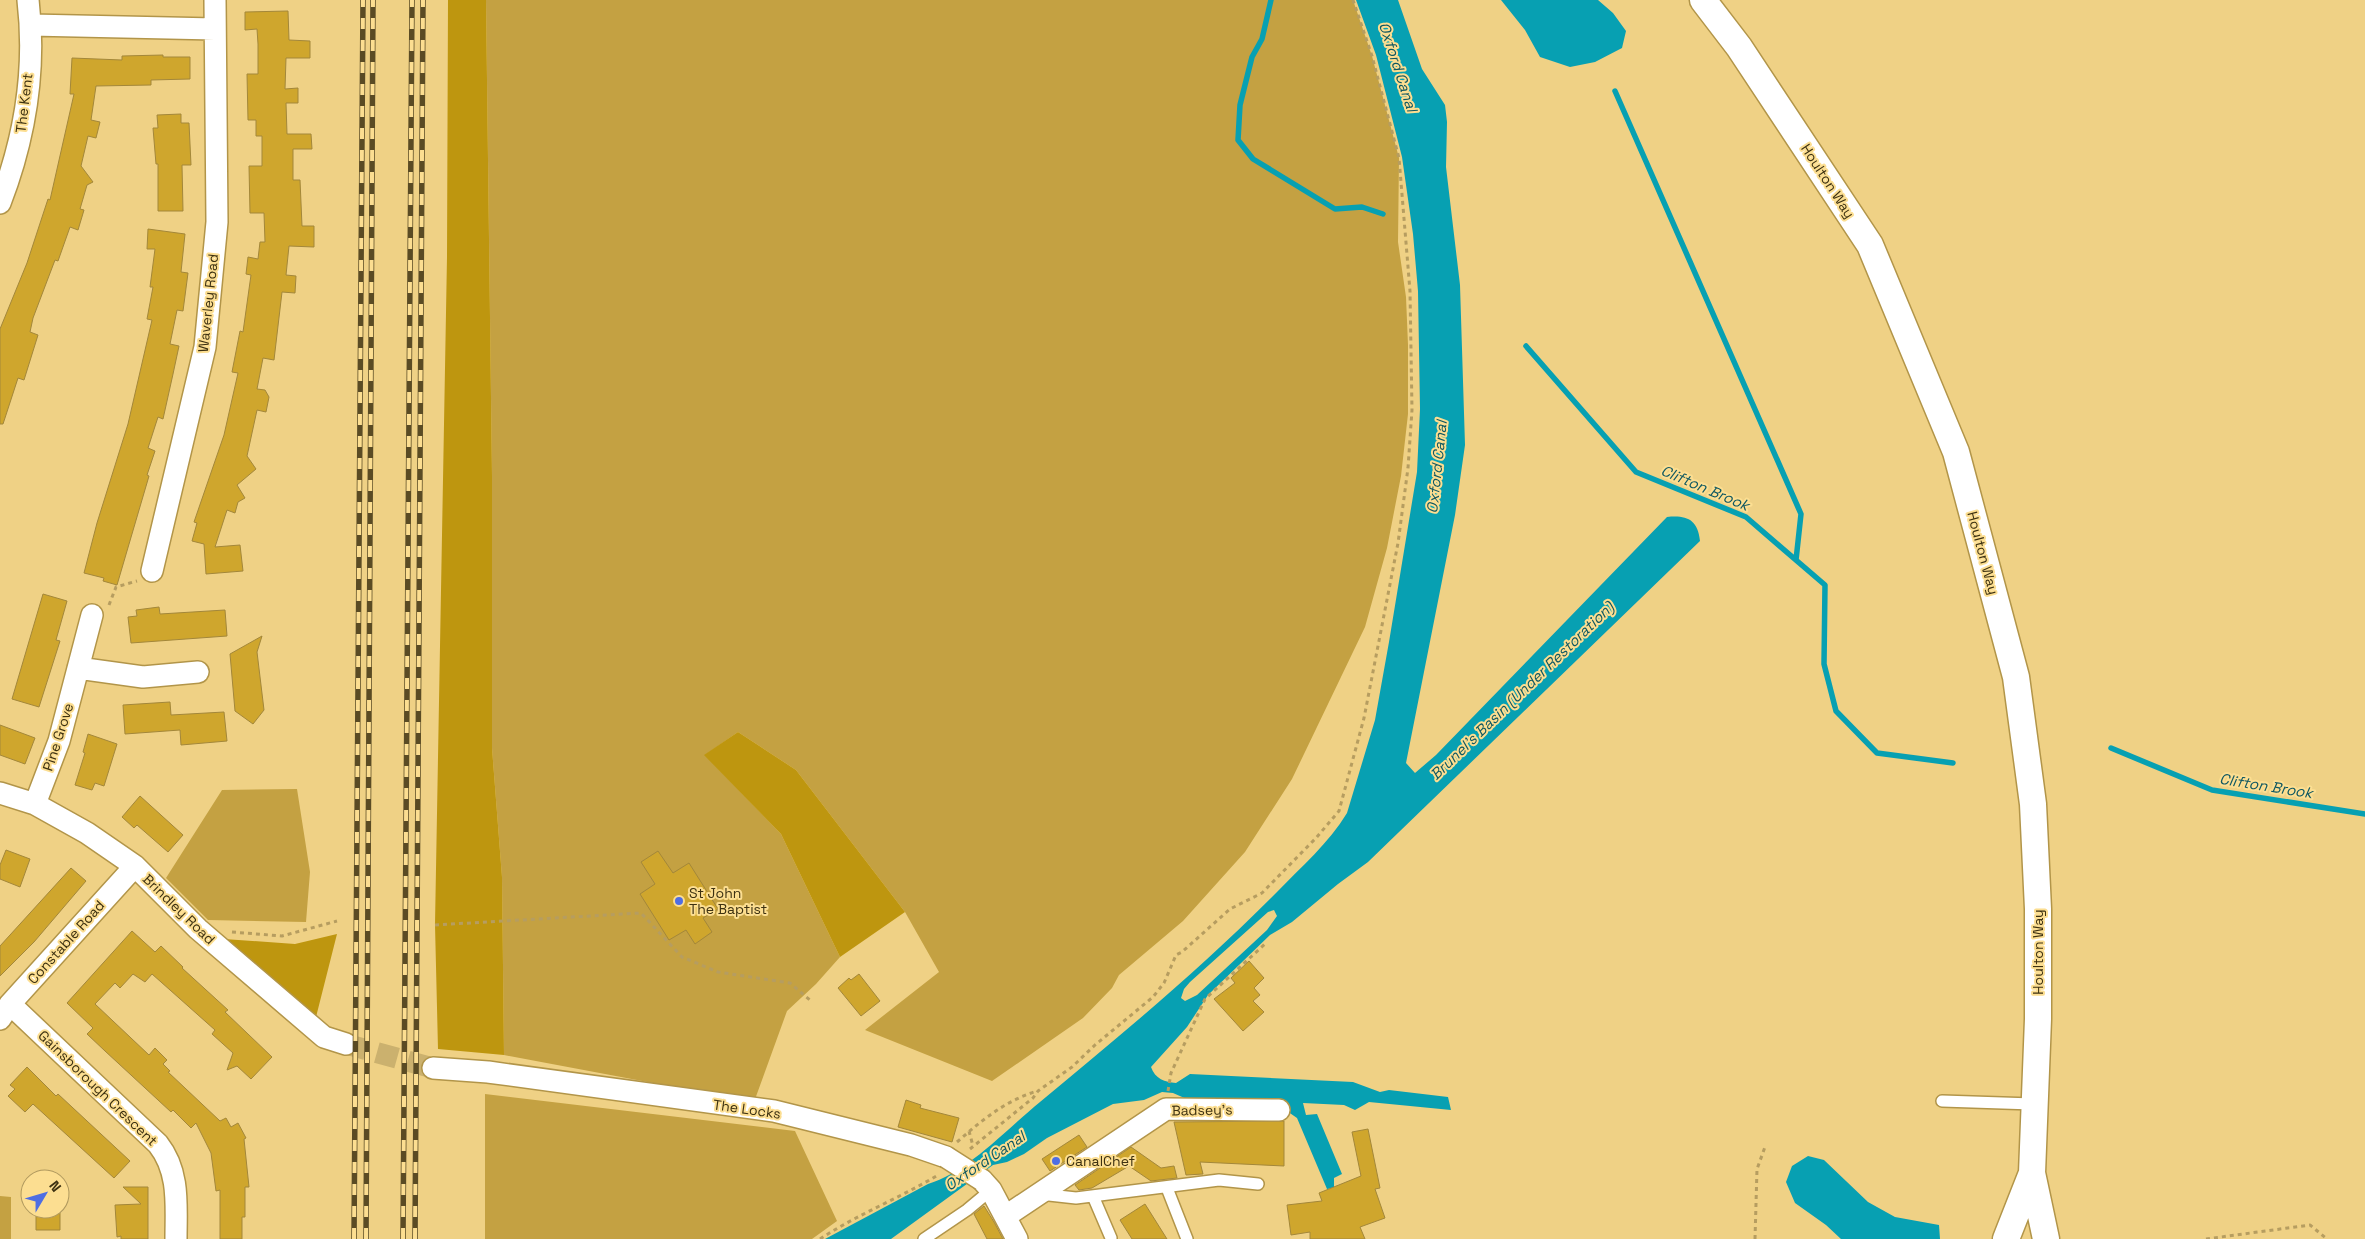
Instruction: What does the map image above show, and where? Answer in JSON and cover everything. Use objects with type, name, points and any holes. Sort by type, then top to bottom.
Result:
[{"type":"street","name":"The Kent","points":[[0,202],[19,142],[28,96],[31,25],[28,0]]},
{"type":"street","name":"Waverley Road","points":[[152,571],[205,347],[217,222],[215,0]]},
{"type":"street","name":"Houlton Way","points":[[1703,0],[1739,47],[1870,245],[1956,452],[2016,676],[2032,804],[2038,909],[2038,1019],[2033,1104],[2032,1172],[2046,1239]]},
{"type":"street","points":[[31,25],[215,29]]},
{"type":"street","name":"Pine Grove","points":[[34,804],[59,741],[92,615]]},
{"type":"street","points":[[78,668],[143,677],[198,672]]},
{"type":"street","name":"Brindley Road","points":[[0,793],[34,804],[88,833],[135,866],[198,929],[324,1036],[346,1044]]},
{"type":"street","name":"Constable Road","points":[[5,1012],[135,866]]},
{"type":"street","name":"Gainsborough Crescent","points":[[5,1012],[151,1138],[166,1154],[175,1181],[176,1239]]},
{"type":"street","name":"The Locks","points":[[433,1068],[488,1072],[774,1111],[943,1161],[987,1185],[1006,1216],[1017,1239]]},
{"type":"street","name":"Badsey's","points":[[1006,1216],[1166,1109],[1279,1110]]},
{"type":"street","name":"Houlton Way","points":[[2006,1239],[2032,1172]]},
{"type":"lane","points":[[1942,1101],[2033,1104]]},
{"type":"lane","points":[[1039,1194],[1076,1198],[1220,1180],[1258,1184]]},
{"type":"lane","points":[[924,1239],[967,1210],[987,1185]]},
{"type":"lane","points":[[1167,1188],[1187,1239]]},
{"type":"lane","points":[[1093,1196],[1111,1238]]},
{"type":"path","points":[[820,1239],[841,1226],[894,1200],[943,1161],[969,1131],[997,1109],[1016,1098],[1038,1091],[1072,1067],[1095,1045],[1153,998],[1164,983],[1176,955],[1182,952],[1230,909],[1262,893],[1333,821],[1339,812],[1364,718],[1398,544],[1408,468],[1412,410],[1412,321],[1399,158],[1372,56],[1352,0]]},
{"type":"path","points":[[92,615],[108,608],[116,587],[132,584],[152,571]]},
{"type":"path","points":[[435,925],[640,912],[682,957],[718,972],[790,983],[811,1001]]},
{"type":"path","points":[[198,929],[282,936],[337,921]]},
{"type":"path","points":[[1171,1073],[1204,999],[1265,944]]},
{"type":"path","points":[[967,1151],[1033,1098],[1038,1091]]},
{"type":"path","points":[[969,1131],[973,1146]]},
{"type":"path","points":[[1755,1239],[1757,1169],[1765,1146]]},
{"type":"path","points":[[2206,1239],[2310,1225],[2327,1239]]},
{"type":"shaded area","points":[[448,0],[486,0],[492,476],[492,748],[502,877],[504,1055],[438,1049],[435,925],[447,257]]},
{"type":"shaded area","points":[[486,0],[1353,0],[1372,56],[1399,158],[1398,242],[1406,297],[1408,345],[1408,414],[1401,476],[1387,548],[1365,627],[1292,779],[1245,852],[1183,921],[1119,975],[1112,988],[1083,1018],[992,1081],[865,1030],[939,972],[905,912],[796,770],[738,732],[705,755],[781,834],[840,957],[816,984],[787,1011],[754,1102],[504,1055],[502,877],[492,748],[492,476]]},
{"type":"shaded area","points":[[738,732],[796,770],[905,912],[840,957],[781,834],[704,755]]},
{"type":"shaded area","points":[[297,789],[310,872],[306,922],[208,920],[166,878],[222,790]]},
{"type":"shaded area","points":[[337,934],[316,1017],[224,939],[295,944]]},
{"type":"shaded area","points":[[485,1094],[795,1131],[837,1221],[812,1239],[485,1239]]},
{"type":"shaded area","points":[[0,1196],[11,1197],[11,1239],[0,1239]]},
{"type":"water","points":[[1356,0],[1398,0],[1422,69],[1445,105],[1447,122],[1446,167],[1460,285],[1465,445],[1455,515],[1406,763],[1415,773],[1436,755],[1667,517],[1680,517],[1690,520],[1697,528],[1700,541],[1368,862],[1292,922],[1270,935],[1208,995],[1187,1027],[1151,1067],[1161,1079],[1176,1083],[1190,1074],[1353,1082],[1380,1092],[1389,1090],[1448,1097],[1451,1110],[1369,1102],[1355,1110],[1344,1105],[1303,1103],[1306,1115],[1317,1114],[1342,1174],[1334,1178],[1334,1188],[1327,1189],[1297,1118],[1284,1109],[1189,1100],[1173,1093],[1162,1092],[1144,1100],[1113,1104],[1047,1138],[1024,1154],[1007,1162],[993,1165],[891,1239],[825,1239],[928,1184],[943,1178],[987,1149],[1161,1000],[1249,920],[1314,854],[1347,813],[1375,720],[1417,472],[1420,409],[1418,291],[1413,234],[1402,157],[1376,55]],"holes":[[[1274,910],[1277,916],[1267,930],[1197,995],[1185,1001],[1181,998],[1184,989],[1190,982],[1268,912]]]},
{"type":"water","points":[[1501,0],[1598,0],[1613,13],[1626,31],[1622,48],[1595,62],[1570,67],[1540,57],[1525,30]]},
{"type":"water","points":[[1808,1156],[1824,1160],[1868,1202],[1895,1217],[1939,1225],[1940,1239],[1841,1239],[1826,1225],[1795,1203],[1786,1182],[1792,1166]]},
{"type":"building","points":[[288,11],[289,40],[310,41],[310,58],[286,58],[285,89],[298,88],[298,103],[286,103],[287,134],[311,134],[312,149],[293,149],[293,180],[300,180],[302,226],[314,226],[314,247],[289,246],[286,275],[296,276],[295,293],[282,292],[274,360],[263,358],[257,389],[265,390],[269,397],[266,412],[257,410],[247,456],[256,469],[237,485],[245,498],[238,502],[235,513],[227,510],[215,547],[240,545],[243,571],[206,574],[204,544],[192,541],[197,523],[194,522],[224,435],[238,373],[232,372],[240,331],[243,332],[251,275],[246,274],[248,257],[258,259],[260,242],[265,242],[264,213],[250,213],[249,166],[262,166],[262,136],[256,136],[256,120],[248,120],[247,74],[258,74],[258,44],[257,29],[245,30],[245,12]]},
{"type":"building","points":[[163,55],[163,57],[190,57],[190,79],[151,80],[151,85],[96,86],[91,120],[100,122],[96,138],[88,136],[81,166],[93,182],[87,185],[80,209],[84,210],[78,230],[70,227],[58,261],[55,260],[33,318],[30,332],[38,335],[24,380],[18,378],[3,424],[0,424],[0,329],[27,263],[48,199],[50,200],[74,94],[70,94],[72,58],[122,60],[122,56]]},
{"type":"building","points":[[181,114],[181,123],[189,123],[191,165],[182,165],[183,211],[158,211],[158,164],[156,164],[153,128],[158,128],[157,115]]},
{"type":"building","points":[[148,229],[185,234],[181,272],[188,273],[183,311],[177,310],[170,344],[179,346],[163,419],[158,417],[148,448],[155,451],[117,585],[103,581],[104,578],[84,573],[97,523],[128,424],[152,320],[147,319],[153,287],[150,287],[155,249],[147,249]]},
{"type":"building","points":[[43,594],[67,601],[56,640],[60,641],[39,707],[12,699]]},
{"type":"building","points":[[159,607],[160,614],[225,610],[227,636],[131,643],[128,617],[137,616],[136,610]]},
{"type":"building","points":[[262,636],[257,652],[264,710],[253,724],[235,711],[230,654]]},
{"type":"building","points":[[170,702],[171,715],[224,712],[227,741],[181,745],[180,730],[125,734],[123,705]]},
{"type":"building","points":[[0,725],[35,738],[25,764],[0,755]]},
{"type":"building","points":[[88,734],[117,744],[104,786],[95,783],[92,790],[75,785],[85,753],[83,752]]},
{"type":"building","points":[[140,796],[183,835],[168,852],[137,825],[134,828],[122,817]]},
{"type":"building","points":[[6,850],[30,859],[20,887],[0,879],[0,865]]},
{"type":"building","name":"St John The Baptist","points":[[658,851],[673,873],[689,863],[718,909],[703,918],[712,932],[695,944],[686,930],[669,940],[640,894],[655,884],[641,862]]},
{"type":"building","points":[[71,868],[86,881],[34,942],[0,976],[0,946]]},
{"type":"building","points":[[132,931],[155,952],[161,946],[228,1010],[225,1012],[272,1057],[251,1079],[237,1066],[227,1070],[233,1053],[212,1034],[215,1030],[152,974],[145,982],[133,974],[120,988],[115,983],[95,1004],[149,1055],[155,1048],[167,1060],[163,1064],[170,1071],[168,1072],[220,1121],[226,1118],[231,1127],[238,1123],[246,1138],[244,1139],[249,1187],[245,1187],[245,1217],[242,1217],[242,1239],[220,1239],[220,1190],[216,1191],[211,1153],[196,1123],[191,1128],[105,1051],[87,1034],[93,1028],[67,1003]]},
{"type":"building","points":[[1249,961],[1264,978],[1254,988],[1260,995],[1253,1001],[1264,1012],[1243,1031],[1214,999],[1235,983],[1231,978]]},
{"type":"building","points":[[859,974],[880,1001],[861,1016],[838,988],[849,978],[851,980]]},
{"type":"building","points":[[27,1067],[56,1096],[58,1094],[130,1161],[114,1178],[33,1104],[25,1112],[8,1096],[15,1089],[10,1085]]},
{"type":"building","points":[[906,1100],[921,1105],[920,1108],[959,1118],[952,1142],[898,1127]]},
{"type":"building","points":[[1284,1121],[1284,1166],[1200,1162],[1203,1174],[1186,1175],[1174,1122]]},
{"type":"building","points":[[1368,1129],[1380,1188],[1375,1189],[1385,1218],[1360,1227],[1365,1239],[1310,1239],[1310,1232],[1291,1235],[1287,1205],[1322,1201],[1319,1193],[1361,1176],[1352,1132]]},
{"type":"building","points":[[1079,1135],[1087,1147],[1050,1171],[1042,1159]]},
{"type":"building","points":[[1131,1147],[1161,1168],[1174,1166],[1177,1178],[1151,1181],[1129,1166],[1092,1188],[1079,1190],[1075,1185]]},
{"type":"building","points":[[123,1187],[148,1187],[148,1239],[121,1239],[121,1236],[117,1237],[115,1205],[141,1204]]},
{"type":"building","points":[[1145,1204],[1167,1239],[1132,1239],[1120,1220]]},
{"type":"building","points":[[984,1206],[1003,1239],[987,1239],[974,1214]]},
{"type":"building","points":[[36,1219],[60,1219],[60,1230],[36,1230]]},
{"type":"waterway","name":"Clifton Brook","points":[[1271,0],[1262,39],[1252,57],[1240,105],[1238,140],[1253,159],[1335,209],[1362,207],[1383,214]]},
{"type":"waterway","points":[[1615,91],[1801,514],[1796,560]]},
{"type":"waterway","name":"Clifton Brook","points":[[1526,346],[1636,472],[1746,517],[1825,585],[1824,664],[1836,711],[1877,753],[1953,763]]},
{"type":"waterway","name":"Clifton Brook","points":[[2111,748],[2212,790],[2365,814]]},
{"type":"tunnel","points":[[346,1044],[433,1068]]},
{"type":"railway","points":[[354,1239],[363,0]]},
{"type":"railway","points":[[366,1239],[373,0]]},
{"type":"railway","points":[[403,1239],[412,0]]},
{"type":"railway","points":[[415,1239],[423,0]]},
{"type":"place","name":"St John The Baptist","points":[[679,901]]},
{"type":"place","name":"CanalChef","points":[[1056,1161]]},
{"type":"water label","name":"Oxford Canal","points":[[1398,67]]},
{"type":"water label","name":"Oxford Canal","points":[[1437,467]]},
{"type":"water label","name":"Brunel's Basin (Under Restoration)","points":[[1522,691]]},
{"type":"water label","name":"Oxford Canal","points":[[985,1161]]}]
